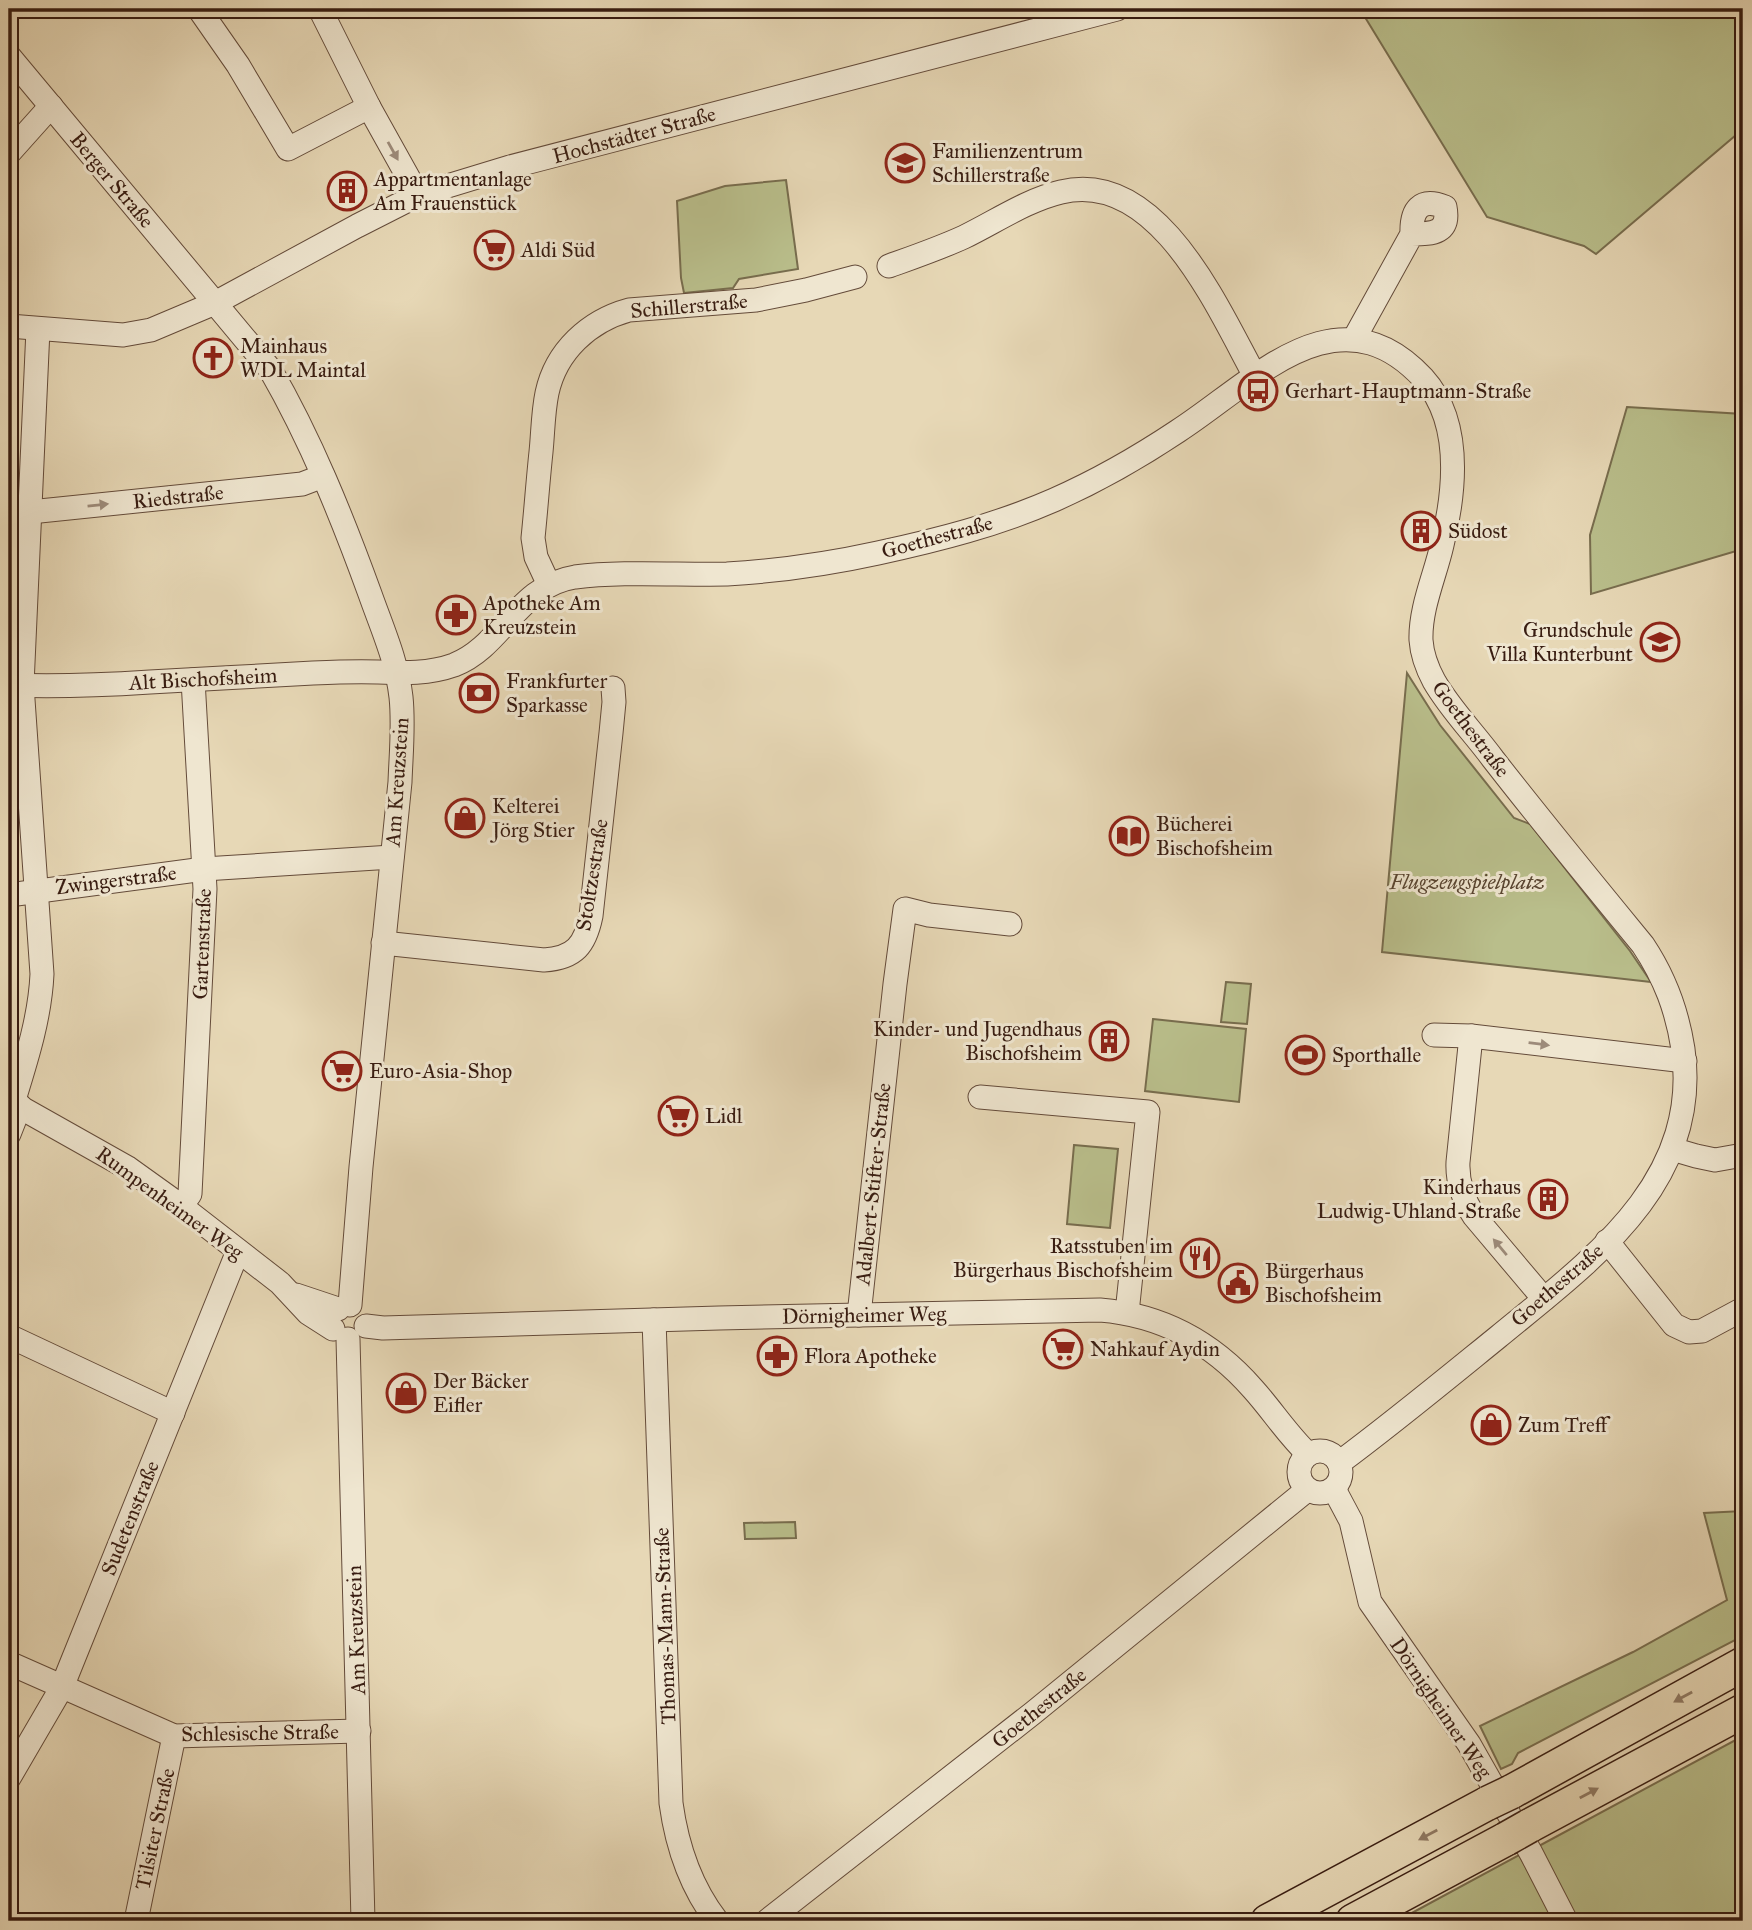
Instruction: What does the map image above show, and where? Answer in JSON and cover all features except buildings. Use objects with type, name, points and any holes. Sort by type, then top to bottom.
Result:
[{"type":"highway","points":[[1268,1921],[1743,1664]]},
{"type":"highway","points":[[1353,1921],[1743,1711]]},
{"type":"street","points":[[199,9],[238,65],[288,149],[369,107]]},
{"type":"street","points":[[320,9],[369,107],[418,195]]},
{"type":"street","name":"Hochstädter Straße","points":[[9,326],[123,335],[151,330],[215,303],[418,195],[484,174],[1117,9]]},
{"type":"street","name":"Berger Straße","points":[[9,56],[215,303]]},
{"type":"street","points":[[9,153],[51,106]]},
{"type":"street","points":[[890,266],[961,238],[1050,195],[1073,189],[1099,191],[1126,201],[1148,216],[1174,243],[1205,284],[1255,376]]},
{"type":"street","points":[[1353,339],[1412,234]]},
{"type":"street","name":"Schillerstraße","points":[[549,585],[534,552],[533,538],[543,427],[547,392],[552,377],[572,344],[598,322],[629,310],[756,300],[855,277]]},
{"type":"street","name":"Am Kreuzstein","points":[[215,303],[270,369],[292,409],[359,564],[398,673],[402,699],[400,782],[347,1321],[363,1921]]},
{"type":"street","points":[[9,1134],[42,988],[37,891],[15,685],[19,561],[30,512],[38,329]]},
{"type":"street","name":"Goethestraße","points":[[398,673],[438,670],[464,660],[494,636],[527,600],[549,585],[574,577],[727,573],[805,567],[911,546],[986,526],[1054,500],[1094,479],[1178,431],[1283,358],[1313,345],[1331,340],[1353,339],[1373,344],[1393,354],[1424,379],[1439,403],[1449,433],[1452,465],[1449,508],[1421,627],[1422,651],[1431,675],[1457,713],[1655,962],[1674,1004],[1685,1061],[1685,1101],[1681,1121],[1662,1173],[1629,1220],[1576,1273],[1339,1463]]},
{"type":"street","name":"Riedstraße","points":[[30,512],[302,484],[323,476]]},
{"type":"street","name":"Alt Bischofsheim","points":[[15,685],[57,687],[316,673],[398,673]]},
{"type":"street","name":"Gartenstraße","points":[[181,1206],[190,1194],[205,889],[193,680]]},
{"type":"street","name":"Stoltzestraße","points":[[383,943],[544,960],[565,957],[579,946],[591,916],[612,723],[613,688]]},
{"type":"street","name":"Zwingerstraße","points":[[9,895],[204,869],[392,857]]},
{"type":"street","name":"Adalbert-Stifter-Straße","points":[[859,1315],[905,909],[929,915],[1010,924]]},
{"type":"street","points":[[1434,1035],[1685,1061]]},
{"type":"street","points":[[1471,1037],[1457,1175],[1461,1190],[1474,1216],[1544,1299]]},
{"type":"street","points":[[979,1097],[1148,1112],[1127,1313]]},
{"type":"street","name":"Rumpenheimer Weg","points":[[14,1103],[128,1168],[238,1251],[289,1293],[308,1313],[347,1321]]},
{"type":"street","points":[[1672,1149],[1715,1160],[1743,1155]]},
{"type":"street","points":[[1607,1241],[1674,1325],[1689,1332],[1702,1331],[1743,1309]]},
{"type":"street","name":"Sudetenstraße","points":[[9,1778],[62,1687],[238,1251]]},
{"type":"street","name":"Dörnigheimer Weg","points":[[347,1321],[383,1328],[1100,1310],[1127,1313],[1156,1321],[1182,1333],[1226,1360],[1308,1454]]},
{"type":"street","name":"Thomas-Mann-Straße","points":[[654,1320],[671,1803],[676,1838],[688,1873],[700,1897],[717,1921]]},
{"type":"street","points":[[9,1336],[173,1413]]},
{"type":"street","points":[[1324,1451],[1339,1463],[1341,1477],[1334,1489],[1316,1494],[1300,1483],[1298,1471],[1308,1454],[1324,1451]]},
{"type":"street","name":"Dörnigheimer Weg","points":[[1334,1489],[1351,1521],[1370,1602],[1469,1744],[1566,1921]]},
{"type":"street","name":"Goethestraße","points":[[767,1921],[1033,1713],[1307,1490]]},
{"type":"street","name":"Schlesische Straße","points":[[9,1663],[174,1736],[359,1731]]},
{"type":"street","name":"Tilsiter Straße","points":[[136,1921],[174,1736]]},
{"type":"green space","points":[[1360,9],[1743,9],[1743,129],[1596,254],[1584,246],[1487,217]]},
{"type":"green space","points":[[786,180],[798,269],[739,279],[733,288],[684,293],[677,201],[725,186]]},
{"type":"green space","points":[[1627,407],[1743,414],[1743,549],[1591,594],[1590,535]]},
{"type":"green space","name":"Flugzeugspielplatz","points":[[1407,673],[1440,725],[1514,818],[1530,824],[1630,951],[1651,982],[1382,952]]},
{"type":"green space","points":[[1226,982],[1251,984],[1247,1024],[1221,1022]]},
{"type":"green space","points":[[1153,1019],[1246,1029],[1239,1102],[1145,1091]]},
{"type":"green space","points":[[1074,1145],[1118,1149],[1110,1228],[1067,1224]]},
{"type":"green space","points":[[1743,1511],[1743,1636],[1518,1753],[1512,1764],[1501,1769],[1480,1726],[1633,1652],[1727,1600],[1704,1513]]},
{"type":"green space","points":[[795,1522],[796,1538],[745,1539],[744,1523]]},
{"type":"green space","points":[[1743,1736],[1743,1921],[1575,1921],[1537,1847]]},
{"type":"green space","points":[[1519,1855],[1556,1921],[1397,1921]]},
{"type":"place","name":"Familienzentrum Schillerstraße","points":[[905,163]]},
{"type":"place","name":"Appartmentanlage Am Frauenstück","points":[[347,191]]},
{"type":"place","name":"Aldi Süd","points":[[494,250]]},
{"type":"place","name":"Mainhaus WDL Maintal","points":[[213,358]]},
{"type":"place","name":"Gerhart-Hauptmann-Straße","points":[[1258,391]]},
{"type":"place","name":"Südost","points":[[1421,531]]},
{"type":"place","name":"Apotheke Am Kreuzstein","points":[[456,615]]},
{"type":"place","name":"Grundschule Villa Kunterbunt","points":[[1660,642]]},
{"type":"place","name":"Frankfurter Sparkasse","points":[[479,693]]},
{"type":"place","name":"Kelterei Jörg Stier","points":[[465,818]]},
{"type":"place","name":"Bücherei Bischofsheim","points":[[1129,836]]},
{"type":"place","name":"Kinder- und Jugendhaus Bischofsheim","points":[[1109,1041]]},
{"type":"place","name":"Sporthalle","points":[[1305,1055]]},
{"type":"place","name":"Euro-Asia-Shop","points":[[342,1071]]},
{"type":"place","name":"Lidl","points":[[678,1116]]},
{"type":"place","name":"Kinderhaus Ludwig-Uhland-Straße","points":[[1548,1199]]},
{"type":"place","name":"Ratsstuben im Bürgerhaus Bischofsheim","points":[[1200,1258]]},
{"type":"place","name":"Bürgerhaus Bischofsheim","points":[[1238,1283]]},
{"type":"place","name":"Nahkauf Aydin","points":[[1063,1349]]},
{"type":"place","name":"Flora Apotheke","points":[[777,1356]]},
{"type":"place","name":"Der Bäcker Eifler","points":[[406,1393]]},
{"type":"place","name":"Zum Treff","points":[[1491,1425]]}]
